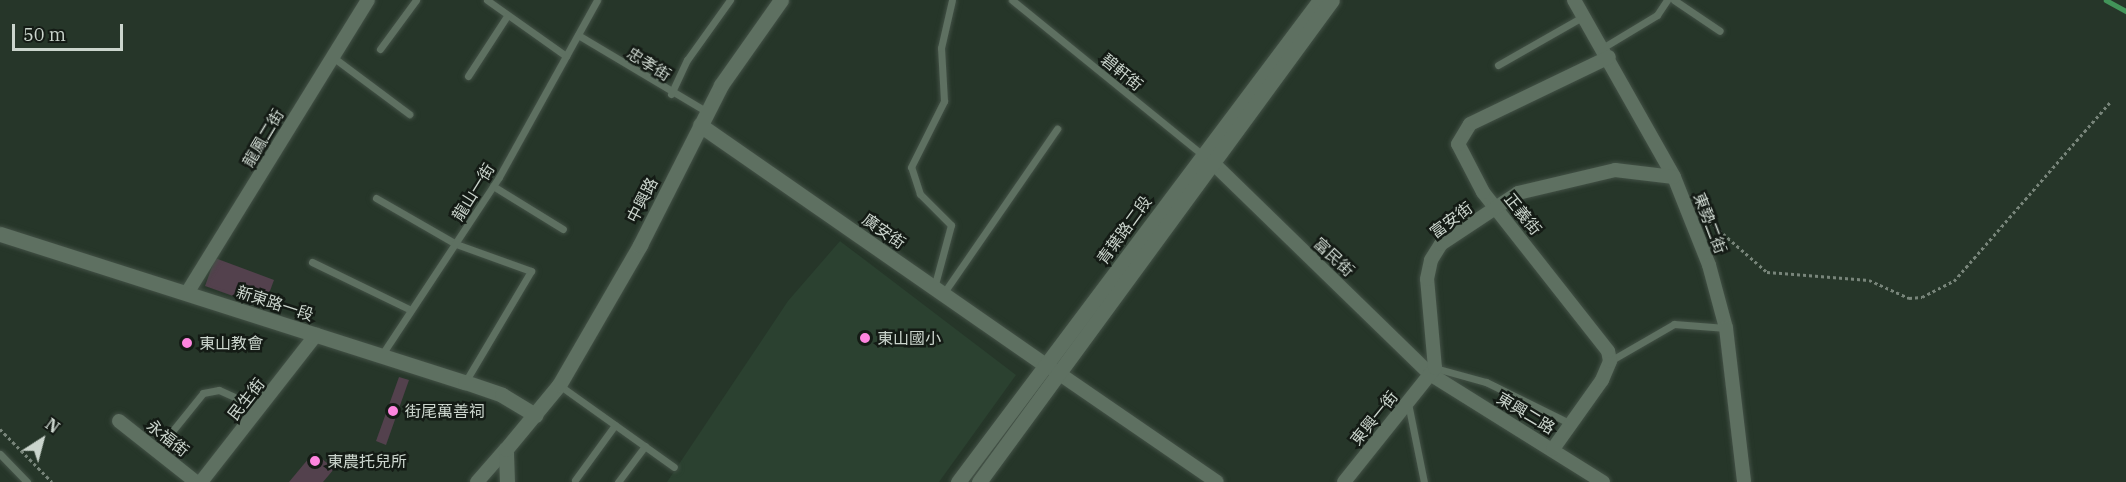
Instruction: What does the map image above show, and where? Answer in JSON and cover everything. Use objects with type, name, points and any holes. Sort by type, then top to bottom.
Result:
[{"type":"street","name":"龍鳳二街","points":[[187,293],[368,0]]},
{"type":"street","name":"中興路","points":[[507,449],[559,385],[743,50],[781,0]]},
{"type":"street","name":"青葉路二段","points":[[979,482],[1053,370],[1208,159],[1320,0]]},
{"type":"street","name":"青葉路二段","points":[[1208,159],[1332,0]]},
{"type":"street","name":"東勢二街","points":[[1574,0],[1586,15],[1607,52],[1674,177],[1687,210],[1726,328],[1744,482]]},
{"type":"street","name":"正義街","points":[[1607,52],[1470,124],[1460,135],[1458,144],[1483,192],[1499,208],[1608,351],[1610,361]]},
{"type":"street","name":"廣安街","points":[[704,119],[938,291],[1217,482]]},
{"type":"street","name":"富民街","points":[[1208,159],[1432,371]]},
{"type":"street","name":"富安街","points":[[1432,371],[1427,304],[1431,260],[1448,238],[1499,208],[1518,193],[1615,170],[1674,177]]},
{"type":"street","name":"新東路一段","points":[[0,234],[380,357],[465,382],[502,395],[535,415]]},
{"type":"street","name":"民生街","points":[[201,482],[261,409],[316,335]]},
{"type":"street","points":[[1553,449],[1572,425],[1610,361]]},
{"type":"street","name":"青葉路二段","points":[[958,482],[1053,370]]},
{"type":"street","name":"東興一街","points":[[1344,482],[1432,371]]},
{"type":"street","name":"東興二路","points":[[1432,371],[1553,449],[1593,479]]},
{"type":"street","name":"永福街","points":[[119,421],[196,482]]},
{"type":"street","points":[[477,482],[507,449]]},
{"type":"street","points":[[507,449],[507,482]]},
{"type":"lane","points":[[380,49],[416,0]]},
{"type":"lane","points":[[487,0],[566,56]]},
{"type":"lane","name":"龍山一街","points":[[380,357],[409,309],[456,244],[493,186],[597,0]]},
{"type":"lane","points":[[671,94],[687,60],[730,0]]},
{"type":"lane","points":[[938,291],[951,225],[920,194],[911,167],[944,101],[941,48],[952,0]]},
{"type":"lane","name":"碧軒街","points":[[1012,0],[1208,159]]},
{"type":"lane","points":[[1607,52],[1657,15],[1667,0]]},
{"type":"lane","points":[[1674,0],[1720,31]]},
{"type":"lane","points":[[1498,65],[1586,15]]},
{"type":"lane","points":[[468,76],[507,16]]},
{"type":"lane","name":"忠孝街","points":[[578,35],[671,94],[704,119]]},
{"type":"lane","points":[[334,58],[409,114]]},
{"type":"lane","points":[[938,291],[1057,129]]},
{"type":"lane","points":[[493,186],[563,229]]},
{"type":"lane","points":[[376,198],[456,244],[531,271],[465,382]]},
{"type":"lane","points":[[312,262],[409,309]]},
{"type":"lane","points":[[1610,361],[1674,324],[1726,328]]},
{"type":"lane","points":[[1432,371],[1486,382],[1572,425]]},
{"type":"lane","points":[[559,385],[674,467]]},
{"type":"lane","points":[[158,450],[203,393],[219,390],[261,409]]},
{"type":"lane","points":[[1408,403],[1424,482]]},
{"type":"lane","points":[[575,480],[615,425]]},
{"type":"lane","points":[[618,482],[645,446]]},
{"type":"lane","points":[[0,454],[27,482]]},
{"type":"path","points":[[1687,210],[1706,218],[1767,272],[1869,280],[1909,298],[1922,297],[1954,281],[2109,102]]},
{"type":"path","points":[[0,429],[51,482]]},
{"type":"shaded area","name":"東山國小","points":[[840,241],[1016,375],[939,482],[667,482],[788,301]]},
{"type":"building","points":[[215,258],[274,280],[264,307],[205,286]]},
{"type":"building","name":"街尾萬善祠","points":[[399,377],[409,380],[386,445],[376,441]]},
{"type":"building","name":"東農托兒所","points":[[314,452],[334,469],[323,482],[289,482]]},
{"type":"waterway","points":[[2106,0],[2126,11]]},
{"type":"place","name":"東山國小","points":[[865,338]]},
{"type":"place","name":"東山教會","points":[[187,343]]},
{"type":"place","name":"街尾萬善祠","points":[[393,411]]},
{"type":"place","name":"東農托兒所","points":[[315,461]]}]
